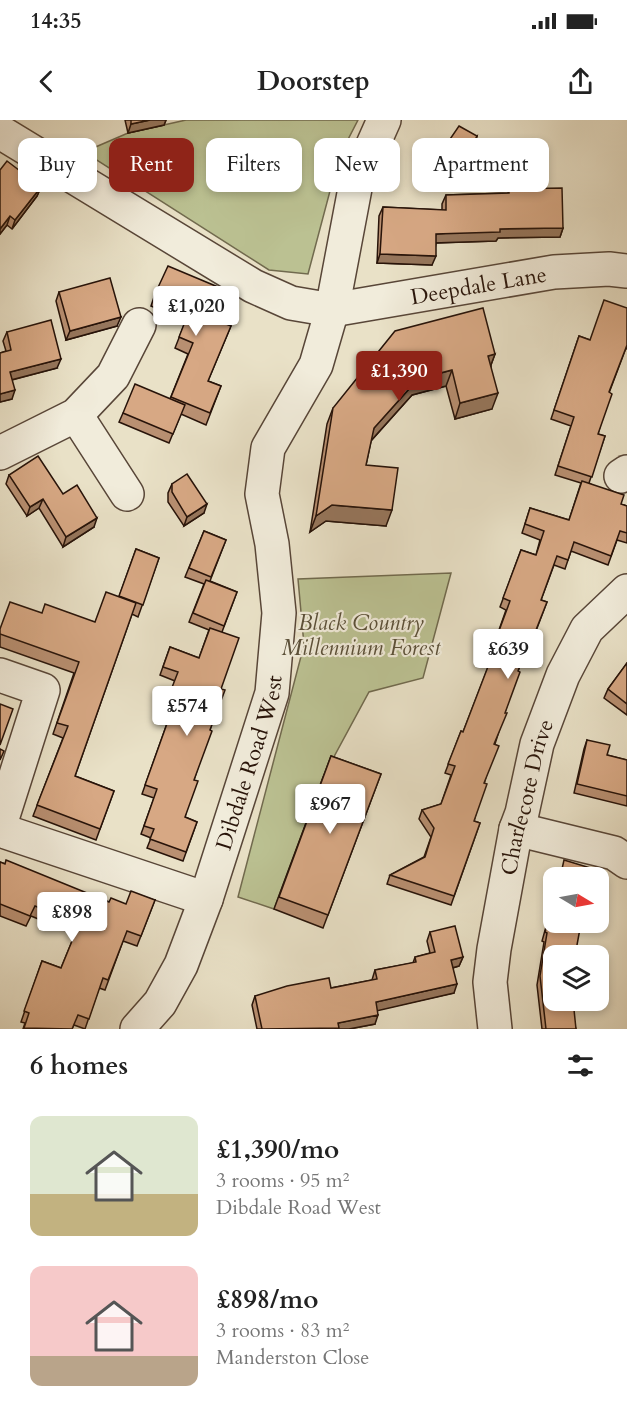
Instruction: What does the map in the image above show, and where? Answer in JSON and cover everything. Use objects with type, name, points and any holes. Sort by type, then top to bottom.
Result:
[{"type":"street","name":"Dibdale Road West","points":[[137,1029],[160,1003],[181,965],[206,899],[272,693],[279,613],[272,544],[262,494],[268,448],[316,365],[332,310],[356,183],[384,120]]},
{"type":"street","name":"Deepdale Lane","points":[[0,132],[253,286],[291,303],[332,310],[554,272],[609,269],[627,271]]},
{"type":"street","points":[[0,453],[76,415],[113,376],[139,325]]},
{"type":"street","points":[[76,415],[127,494]]},
{"type":"street","name":"Charlecote Drive","points":[[492,1028],[490,982],[494,950],[516,828],[522,813],[537,744],[563,675],[587,629],[627,591]]},
{"type":"street","points":[[0,675],[43,690],[0,825]]},
{"type":"street","points":[[516,828],[615,853],[627,862]]},
{"type":"street","points":[[0,830],[206,899]]},
{"type":"green space","points":[[186,120],[358,120],[349,138],[314,138],[314,192],[330,192],[308,274],[269,270],[147,192],[194,192],[194,138],[116,138],[128,133]]},
{"type":"green space","points":[[109,141],[109,168],[97,160],[97,146]]},
{"type":"green space","name":"Black Country Millennium Forest","points":[[451,573],[423,678],[369,692],[323,777],[274,909],[238,897],[304,645],[298,579]]},
{"type":"building","points":[[131,120],[150,120],[131,124]]},
{"type":"building","points":[[459,126],[477,136],[476,138],[451,138]]},
{"type":"building","points":[[7,161],[18,169],[18,192],[37,192],[15,220],[10,216],[0,229],[0,170]]},
{"type":"building","points":[[549,188],[562,188],[563,228],[500,229],[500,232],[436,234],[436,256],[380,254],[383,207],[446,210],[446,195],[549,192]]},
{"type":"building","points":[[168,266],[218,287],[206,316],[231,326],[208,381],[221,386],[210,413],[171,397],[193,343],[179,337],[190,309],[155,294]]},
{"type":"building","points":[[110,278],[121,317],[70,331],[59,292]]},
{"type":"building","points":[[604,300],[627,308],[627,345],[609,392],[612,394],[598,434],[605,436],[592,477],[558,466],[574,417],[554,410],[579,336],[590,340]]},
{"type":"building","points":[[483,308],[495,354],[488,356],[498,393],[460,403],[452,370],[418,379],[374,428],[366,465],[398,468],[392,510],[332,505],[316,516],[333,408],[395,331]]},
{"type":"building","points":[[51,320],[61,359],[10,372],[15,390],[0,394],[0,353],[11,350],[7,332]]},
{"type":"building","points":[[135,384],[185,405],[173,434],[123,413]]},
{"type":"building","points":[[38,456],[63,494],[77,485],[97,518],[66,537],[43,499],[30,507],[9,475]]},
{"type":"building","points":[[187,474],[207,504],[187,517],[172,492],[172,484]]},
{"type":"building","points":[[582,481],[624,495],[621,504],[627,506],[627,533],[620,531],[611,556],[574,542],[568,560],[557,556],[541,600],[547,602],[518,671],[520,672],[505,713],[507,713],[494,744],[499,746],[484,783],[487,784],[474,821],[480,823],[454,896],[390,875],[425,857],[434,828],[422,810],[441,804],[455,766],[448,764],[461,731],[463,732],[492,656],[490,655],[510,601],[503,598],[521,550],[536,555],[544,531],[525,524],[530,508],[569,520]]},
{"type":"building","points":[[204,531],[226,540],[211,577],[189,568]]},
{"type":"building","points":[[136,549],[159,558],[143,605],[119,596]]},
{"type":"building","points":[[206,580],[237,592],[224,626],[193,613]]},
{"type":"building","points":[[106,592],[136,603],[75,776],[114,791],[100,829],[37,805],[68,726],[57,723],[79,662],[0,634],[0,629],[10,602],[42,613],[45,604],[95,622]]},
{"type":"building","points":[[210,628],[239,638],[221,689],[225,690],[194,780],[198,781],[185,817],[197,822],[186,852],[150,839],[154,829],[144,826],[157,789],[145,785],[178,693],[171,690],[178,672],[163,667],[170,647],[199,658]]},
{"type":"building","points":[[627,663],[627,704],[608,689]]},
{"type":"building","points":[[0,704],[13,709],[0,745]]},
{"type":"building","points":[[587,740],[610,745],[607,755],[627,760],[627,796],[577,784]]},
{"type":"building","points":[[331,756],[381,774],[328,915],[279,897]]},
{"type":"building","points":[[6,860],[109,902],[111,898],[126,904],[131,891],[155,900],[141,936],[127,931],[108,980],[103,978],[89,1019],[78,1015],[72,1029],[24,1028],[29,1013],[24,1011],[42,961],[61,968],[79,924],[35,906],[30,916],[0,904],[0,862],[5,864]]},
{"type":"building","points":[[564,860],[587,867],[562,867]]},
{"type":"building","points":[[455,926],[463,957],[451,960],[457,984],[376,1002],[378,1015],[338,1023],[339,1028],[262,1029],[255,996],[287,986],[329,978],[331,988],[377,979],[375,970],[416,962],[415,957],[435,952],[430,932]]},
{"type":"building","points":[[547,933],[579,933],[577,945],[545,945]]},
{"type":"building","points":[[543,958],[543,1002],[540,976]]},
{"type":"building","points":[[544,1011],[574,1011],[576,1029],[546,1029]]}]
